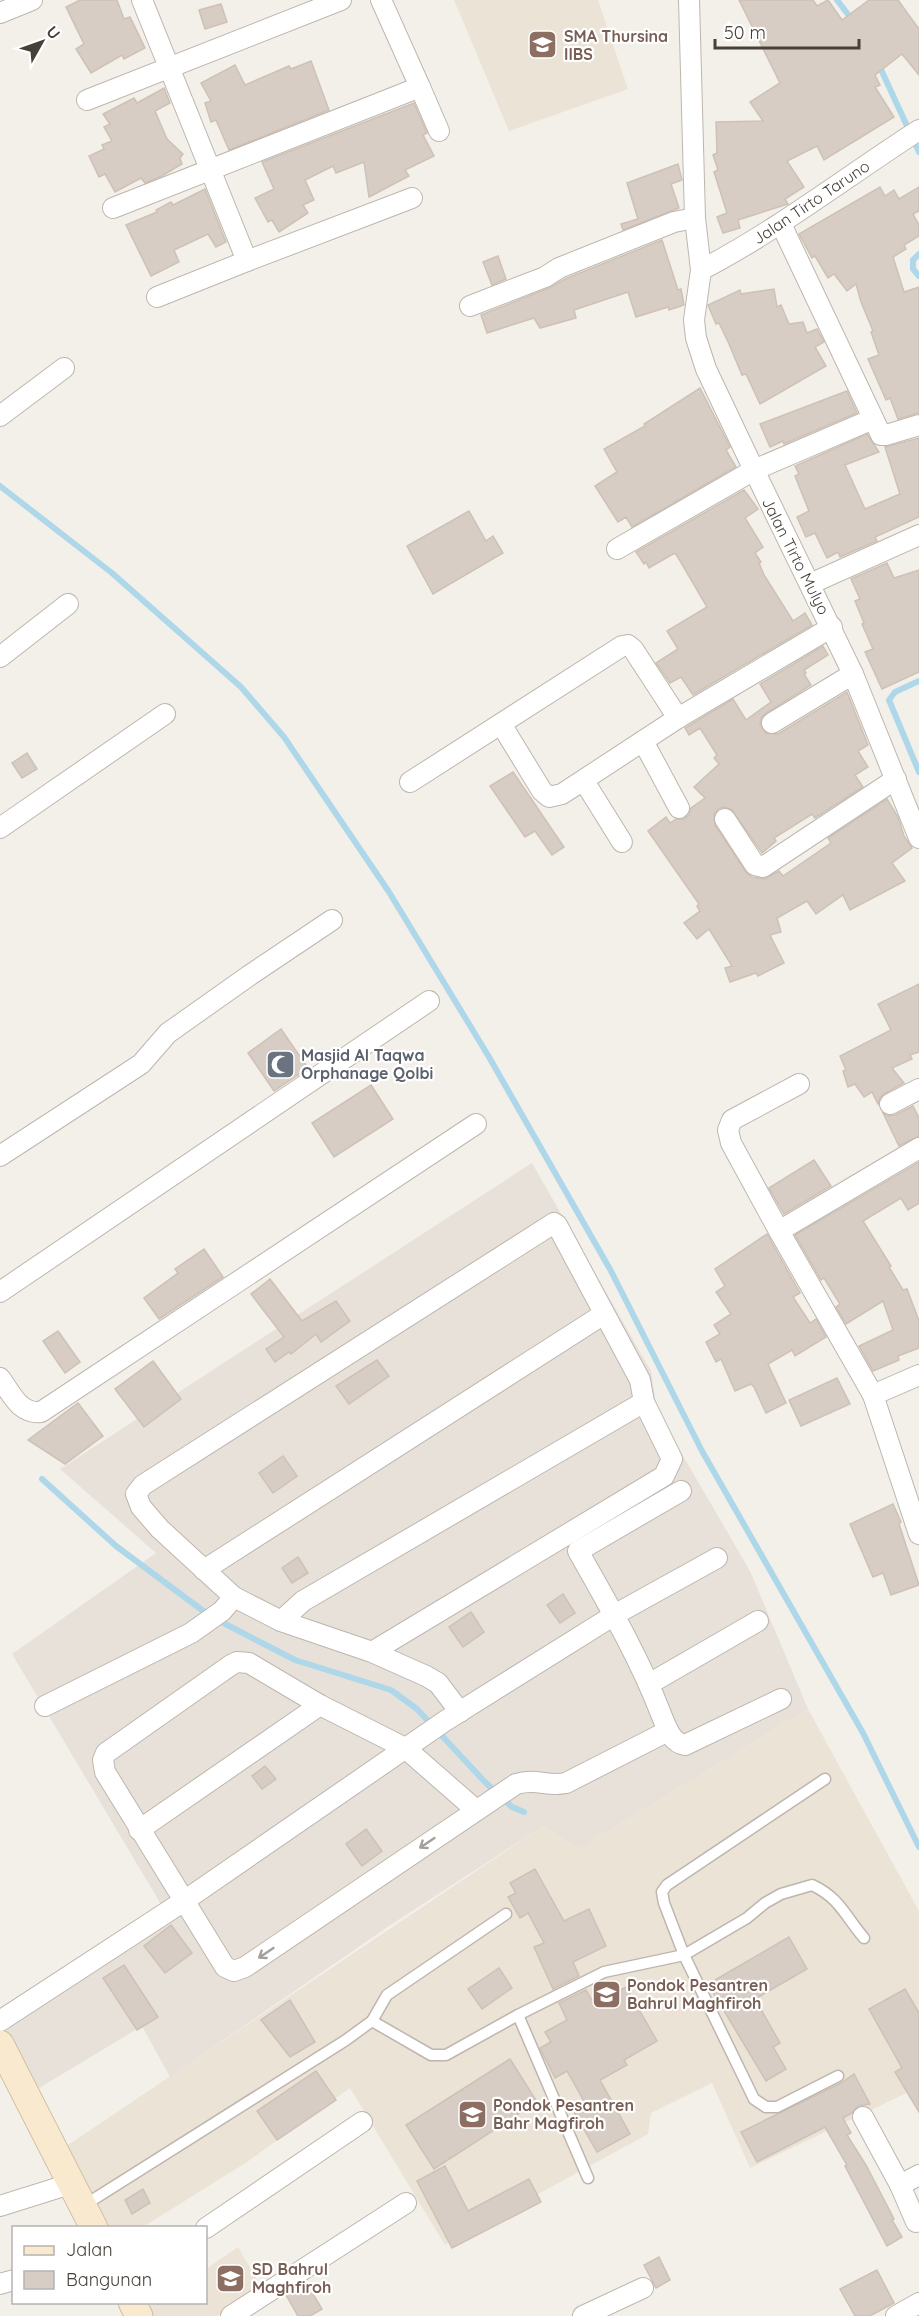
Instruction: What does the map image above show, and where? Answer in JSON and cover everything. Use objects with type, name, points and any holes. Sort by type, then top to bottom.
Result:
[{"type":"main road","points":[[0,2039],[82,2206]]},
{"type":"street","points":[[1,9],[32,0]]},
{"type":"street","points":[[142,0],[246,261]]},
{"type":"street","points":[[381,0],[439,131]]},
{"type":"street","name":"Jalan Tirto Mulyo","points":[[689,0],[695,218],[701,270],[694,320],[696,338],[706,369],[854,674],[919,838]]},
{"type":"street","points":[[87,100],[331,2]]},
{"type":"street","points":[[113,208],[420,87]]},
{"type":"street","name":"Jalan Tirto Taruno","points":[[701,270],[781,224],[913,134]]},
{"type":"street","points":[[157,297],[412,198]]},
{"type":"street","points":[[470,306],[674,222],[695,218]]},
{"type":"street","points":[[781,224],[881,435],[919,424]]},
{"type":"street","points":[[0,416],[64,368]]},
{"type":"street","points":[[617,549],[754,470],[873,419]]},
{"type":"street","points":[[810,584],[919,535]]},
{"type":"street","points":[[0,657],[68,604]]},
{"type":"street","points":[[501,724],[542,791],[549,797],[562,794],[678,718],[832,627]]},
{"type":"street","points":[[410,782],[622,645],[628,645],[633,649],[678,718]]},
{"type":"street","points":[[772,723],[854,674]]},
{"type":"street","points":[[0,828],[165,714]]},
{"type":"street","points":[[644,741],[679,808]]},
{"type":"street","points":[[725,819],[755,865],[763,867],[896,779]]},
{"type":"street","points":[[584,781],[622,842]]},
{"type":"street","points":[[0,1156],[141,1065],[168,1033],[332,920]]},
{"type":"street","points":[[0,1292],[429,1001]]},
{"type":"street","points":[[799,1084],[732,1120],[728,1130],[731,1143],[873,1395],[919,1534]]},
{"type":"street","points":[[890,1104],[919,1089]]},
{"type":"street","points":[[0,1377],[22,1408],[31,1413],[41,1412],[476,1124]]},
{"type":"street","points":[[779,1231],[919,1148]]},
{"type":"street","points":[[372,1652],[664,1476],[672,1459],[644,1402],[640,1380],[554,1223],[143,1485],[136,1494],[141,1507],[160,1529],[204,1570],[228,1604],[372,1652],[438,1683],[453,1717]]},
{"type":"street","points":[[204,1570],[604,1314]]},
{"type":"street","points":[[873,1395],[919,1375]]},
{"type":"street","points":[[282,1622],[303,1601],[644,1402]]},
{"type":"street","points":[[681,1491],[578,1551],[611,1617],[649,1684],[668,1731],[679,1744],[686,1745],[781,1700]]},
{"type":"street","points":[[0,2039],[184,1901],[424,1735],[611,1617],[717,1558]]},
{"type":"street","points":[[45,1706],[191,1633],[228,1604]]},
{"type":"street","points":[[649,1684],[758,1621]]},
{"type":"street","points":[[476,1810],[405,1748],[320,1705],[249,1663],[237,1662],[231,1665],[106,1753],[102,1760],[105,1772],[139,1830],[225,1967],[234,1971],[245,1967],[516,1784],[528,1780],[566,1783],[668,1731]]},
{"type":"street","points":[[139,1830],[320,1705]]},
{"type":"street","points":[[863,2117],[900,2185],[916,2222]]},
{"type":"street","points":[[207,2227],[362,2122]]},
{"type":"street","points":[[900,2185],[919,2175]]},
{"type":"street","points":[[231,2316],[406,2203]]},
{"type":"street","points":[[0,2206],[82,2206]]},
{"type":"street","points":[[583,2316],[643,2288]]},
{"type":"street","points":[[897,2316],[919,2303]]},
{"type":"lane","points":[[825,1779],[667,1885],[662,1892],[684,1955],[754,2099],[766,2107],[777,2107],[838,2076]]},
{"type":"lane","points":[[372,2020],[431,2055],[446,2055],[518,2015],[604,1972],[684,1955],[747,1918],[765,1903],[781,1894],[812,1885],[828,1892],[841,1905],[864,1938]]},
{"type":"lane","points":[[82,2206],[346,2040],[372,2020],[387,1995],[506,1914]]},
{"type":"lane","points":[[518,2015],[588,2178]]},
{"type":"shaded area","name":"SMA Thursina IIBS","points":[[454,0],[598,0],[628,89],[509,131]]},
{"type":"shaded area","points":[[532,1163],[651,1371],[657,1411],[750,1571],[808,1709],[579,1849],[543,1826],[389,1926],[170,2077],[142,2026],[36,2090],[0,2018],[162,1906],[12,1654],[156,1553],[60,1469]]},
{"type":"shaded area","name":"Pondok Pesantren Bahrul Maghfiroh","points":[[808,1709],[919,1911],[919,2087],[750,2168],[712,2083],[651,2113],[648,2134],[445,2245],[350,2088],[247,2162],[145,2226],[103,2226],[65,2147],[543,1826],[579,1849]]},
{"type":"shaded area","name":"SD Bahrul Maghfiroh","points":[[238,2247],[261,2287],[217,2316],[145,2316],[142,2311],[153,2304],[207,2304],[207,2268]]},
{"type":"building","points":[[80,0],[117,0],[124,19],[130,17],[145,48],[124,59],[122,55],[91,73],[76,49],[84,44],[66,7]]},
{"type":"building","points":[[739,0],[813,0],[817,6],[828,0],[842,20],[869,0],[898,0],[919,29],[919,75],[902,54],[875,75],[880,85],[875,87],[894,117],[824,160],[817,146],[787,161],[804,187],[785,199],[788,204],[738,220],[740,228],[723,233],[717,217],[727,213],[714,172],[718,170],[713,155],[717,153],[716,122],[763,121],[750,102],[780,83]]},
{"type":"building","points":[[221,4],[227,22],[205,29],[199,10]]},
{"type":"building","points":[[311,61],[329,110],[229,150],[216,120],[211,122],[205,103],[211,101],[201,83],[235,65],[245,85],[289,66],[291,69]]},
{"type":"building","points":[[164,88],[170,103],[155,111],[167,139],[183,154],[180,158],[182,164],[162,176],[145,183],[141,178],[115,192],[105,174],[99,177],[89,156],[104,149],[102,145],[112,141],[104,127],[110,124],[103,114],[134,98],[137,103]]},
{"type":"building","points":[[414,103],[427,133],[423,135],[434,156],[405,170],[409,176],[369,197],[364,162],[336,173],[333,166],[305,180],[314,200],[303,205],[308,213],[279,232],[272,220],[268,222],[255,198],[274,189],[262,162]]},
{"type":"building","points":[[678,164],[682,180],[671,184],[679,208],[623,230],[621,224],[638,219],[627,183]]},
{"type":"building","points":[[880,187],[885,196],[894,190],[899,199],[919,187],[919,211],[913,214],[919,225],[919,236],[904,245],[906,249],[893,257],[904,292],[919,287],[919,413],[898,419],[890,398],[886,400],[868,359],[879,355],[856,284],[847,291],[834,274],[828,278],[815,256],[812,258],[799,234]]},
{"type":"building","points":[[205,189],[226,242],[216,247],[208,234],[174,250],[179,262],[151,276],[126,225],[157,212],[156,210],[171,202],[173,205]]},
{"type":"building","points":[[662,240],[678,290],[681,289],[684,305],[669,310],[668,307],[636,317],[628,292],[574,310],[576,318],[540,328],[534,318],[487,333],[481,315]]},
{"type":"building","points":[[498,256],[506,279],[492,285],[483,262]]},
{"type":"building","points":[[774,289],[777,307],[781,305],[789,324],[803,322],[807,333],[817,329],[824,342],[815,347],[826,366],[760,404],[746,374],[742,375],[719,323],[716,324],[708,305],[740,290],[741,294]]},
{"type":"building","points":[[700,388],[730,447],[726,450],[736,467],[632,527],[626,517],[618,522],[595,486],[617,472],[604,449],[645,426],[644,424]]},
{"type":"building","points":[[847,391],[857,413],[784,444],[783,441],[770,447],[760,424]]},
{"type":"building","points":[[867,434],[879,452],[845,465],[865,509],[900,494],[885,447],[919,438],[919,517],[875,537],[877,541],[840,557],[838,552],[827,558],[815,533],[806,537],[797,517],[809,511],[795,476],[799,474],[795,466]]},
{"type":"building","points":[[744,490],[758,509],[745,518],[763,547],[755,553],[761,562],[759,563],[764,575],[793,621],[805,613],[812,625],[693,695],[681,677],[670,683],[656,663],[678,649],[667,631],[707,607],[676,554],[649,568],[636,552]]},
{"type":"building","points":[[469,511],[486,541],[493,536],[503,553],[433,594],[407,546]]},
{"type":"building","points":[[887,563],[894,578],[919,570],[919,672],[882,689],[865,652],[873,649],[862,624],[864,623],[855,601],[860,599],[851,579]]},
{"type":"building","points":[[823,646],[828,655],[804,670],[811,685],[766,713],[761,718],[760,724],[766,733],[778,734],[847,692],[868,745],[858,751],[868,767],[855,775],[863,787],[815,818],[812,814],[774,838],[776,841],[762,853],[731,809],[724,807],[718,809],[714,814],[715,825],[746,872],[752,877],[765,879],[779,871],[783,876],[831,843],[828,838],[887,799],[912,848],[892,863],[905,881],[850,910],[843,895],[816,914],[807,901],[777,918],[781,932],[770,935],[784,963],[758,976],[756,973],[730,982],[725,968],[732,966],[709,929],[697,939],[684,923],[700,911],[697,906],[699,904],[648,831],[666,817],[670,823],[689,815],[691,808],[705,798],[694,787],[719,764],[714,758],[717,755],[700,728],[689,735],[685,728],[733,699],[746,720],[771,702],[760,684]]},
{"type":"building","points":[[27,753],[37,769],[22,778],[12,763]]},
{"type":"building","points":[[513,772],[564,847],[552,855],[535,831],[525,837],[490,786]]},
{"type":"building","points":[[919,984],[919,1052],[910,1055],[912,1059],[892,1068],[904,1083],[884,1094],[878,1104],[872,1092],[864,1097],[855,1084],[848,1087],[843,1071],[846,1070],[840,1056],[891,1030],[878,1004]]},
{"type":"building","name":"Masjid Al Taqwa Orphanage Qolbi","points":[[281,1029],[308,1068],[274,1091],[248,1053]]},
{"type":"building","points":[[371,1085],[393,1119],[334,1157],[312,1123]]},
{"type":"building","points":[[913,1106],[919,1118],[919,1136],[899,1146],[883,1113],[889,1116],[895,1115]]},
{"type":"building","points":[[814,1160],[831,1186],[784,1214],[769,1188]]},
{"type":"building","points":[[919,1162],[919,1203],[908,1210],[901,1198],[863,1221],[903,1290],[907,1289],[919,1321],[919,1348],[898,1356],[899,1360],[873,1371],[859,1346],[893,1330],[883,1301],[846,1324],[836,1307],[840,1304],[824,1278],[821,1280],[795,1235]]},
{"type":"building","points":[[767,1234],[800,1293],[793,1297],[810,1323],[816,1319],[826,1337],[795,1356],[792,1350],[768,1364],[786,1403],[766,1413],[751,1384],[735,1391],[721,1359],[716,1362],[706,1342],[720,1334],[714,1325],[731,1314],[716,1292],[725,1286],[715,1269]]},
{"type":"building","points":[[204,1249],[223,1277],[159,1319],[144,1298],[178,1273],[175,1269]]},
{"type":"building","points":[[270,1279],[302,1321],[336,1301],[350,1321],[321,1342],[316,1334],[291,1354],[289,1352],[275,1362],[266,1349],[284,1337],[251,1294]]},
{"type":"building","points":[[58,1331],[80,1362],[65,1373],[43,1341]]},
{"type":"building","points":[[377,1360],[389,1376],[349,1404],[336,1386]]},
{"type":"building","points":[[153,1361],[181,1399],[144,1427],[115,1389]]},
{"type":"building","points":[[837,1378],[850,1404],[801,1426],[789,1400]]},
{"type":"building","points":[[78,1403],[103,1436],[65,1464],[28,1440]]},
{"type":"building","points":[[283,1456],[297,1476],[273,1493],[259,1473]]},
{"type":"building","points":[[893,1504],[901,1522],[899,1524],[919,1585],[891,1595],[883,1573],[873,1577],[850,1524]]},
{"type":"building","points":[[298,1557],[308,1573],[292,1583],[282,1568]]},
{"type":"building","points":[[563,1594],[575,1613],[560,1623],[547,1605]]},
{"type":"building","points":[[471,1612],[484,1632],[463,1647],[449,1627]]},
{"type":"building","points":[[265,1766],[276,1779],[262,1789],[252,1776]]},
{"type":"building","points":[[366,1829],[382,1851],[362,1866],[346,1844]]},
{"type":"building","points":[[535,1869],[564,1921],[589,1909],[606,1946],[573,1962],[579,1976],[553,1989],[534,1947],[544,1943],[528,1913],[520,1918],[508,1897],[516,1893],[510,1883]]},
{"type":"building","points":[[171,1925],[192,1953],[165,1973],[144,1946]]},
{"type":"building","points":[[789,1937],[807,1969],[755,1999],[780,2043],[773,2047],[786,2069],[766,2081],[708,1984]]},
{"type":"building","points":[[124,1965],[158,2017],[137,2030],[103,1978]]},
{"type":"building","points":[[499,1968],[512,1988],[482,2009],[468,1989]]},
{"type":"building","points":[[626,1987],[657,2041],[624,2060],[627,2065],[600,2080],[630,2134],[597,2152],[573,2110],[585,2103],[567,2071],[555,2078],[540,2048],[551,2042],[545,2032],[567,2020],[559,2003],[586,1990],[594,2004]]},
{"type":"building","points":[[905,1989],[919,2013],[919,2112],[895,2072],[902,2068],[869,2009]]},
{"type":"building","points":[[290,2000],[315,2042],[290,2057],[261,2020]]},
{"type":"building","name":"Pondok Pesantren Bahr Magfiroh","points":[[510,2059],[537,2102],[434,2169],[406,2125]]},
{"type":"building","points":[[316,2071],[336,2100],[277,2140],[257,2111]]},
{"type":"building","points":[[854,2074],[870,2104],[858,2106],[843,2118],[851,2133],[847,2135],[866,2165],[902,2237],[887,2246],[845,2166],[847,2165],[825,2127],[757,2162],[741,2132],[841,2083]]},
{"type":"building","name":"Pondok Pesantren Bahr Magfiroh","points":[[445,2166],[468,2211],[529,2179],[541,2202],[452,2248],[417,2181]]},
{"type":"building","points":[[143,2189],[150,2203],[132,2214],[125,2200]]},
{"type":"building","points":[[659,2257],[670,2280],[656,2288],[644,2265]]},
{"type":"building","points":[[877,2270],[894,2303],[870,2316],[855,2316],[840,2289]]},
{"type":"building","points":[[306,2282],[322,2309],[310,2316],[298,2316],[286,2295]]},
{"type":"waterway","points":[[837,0],[853,21]]},
{"type":"waterway","points":[[878,63],[919,152]]},
{"type":"waterway","points":[[919,254],[913,260],[913,269],[919,276]]},
{"type":"waterway","points":[[0,486],[112,573],[241,687],[284,737],[389,892],[489,1057],[611,1271],[702,1451],[863,1733],[919,1847]]},
{"type":"waterway","points":[[919,681],[895,692],[889,700],[919,772]]},
{"type":"waterway","points":[[42,1479],[116,1546],[210,1616],[295,1660],[391,1690],[417,1709],[485,1782],[512,1807],[524,1812]]},
{"type":"place","name":"SMA Thursina IIBS","points":[[543,45]]},
{"type":"place","name":"Masjid Al Taqwa Orphanage Qolbi","points":[[280,1064]]},
{"type":"place","name":"Pondok Pesantren Bahrul Maghfiroh","points":[[606,1994]]},
{"type":"place","name":"Pondok Pesantren Bahr Magfiroh","points":[[472,2114]]},
{"type":"place","name":"SD Bahrul Maghfiroh","points":[[231,2278]]}]
